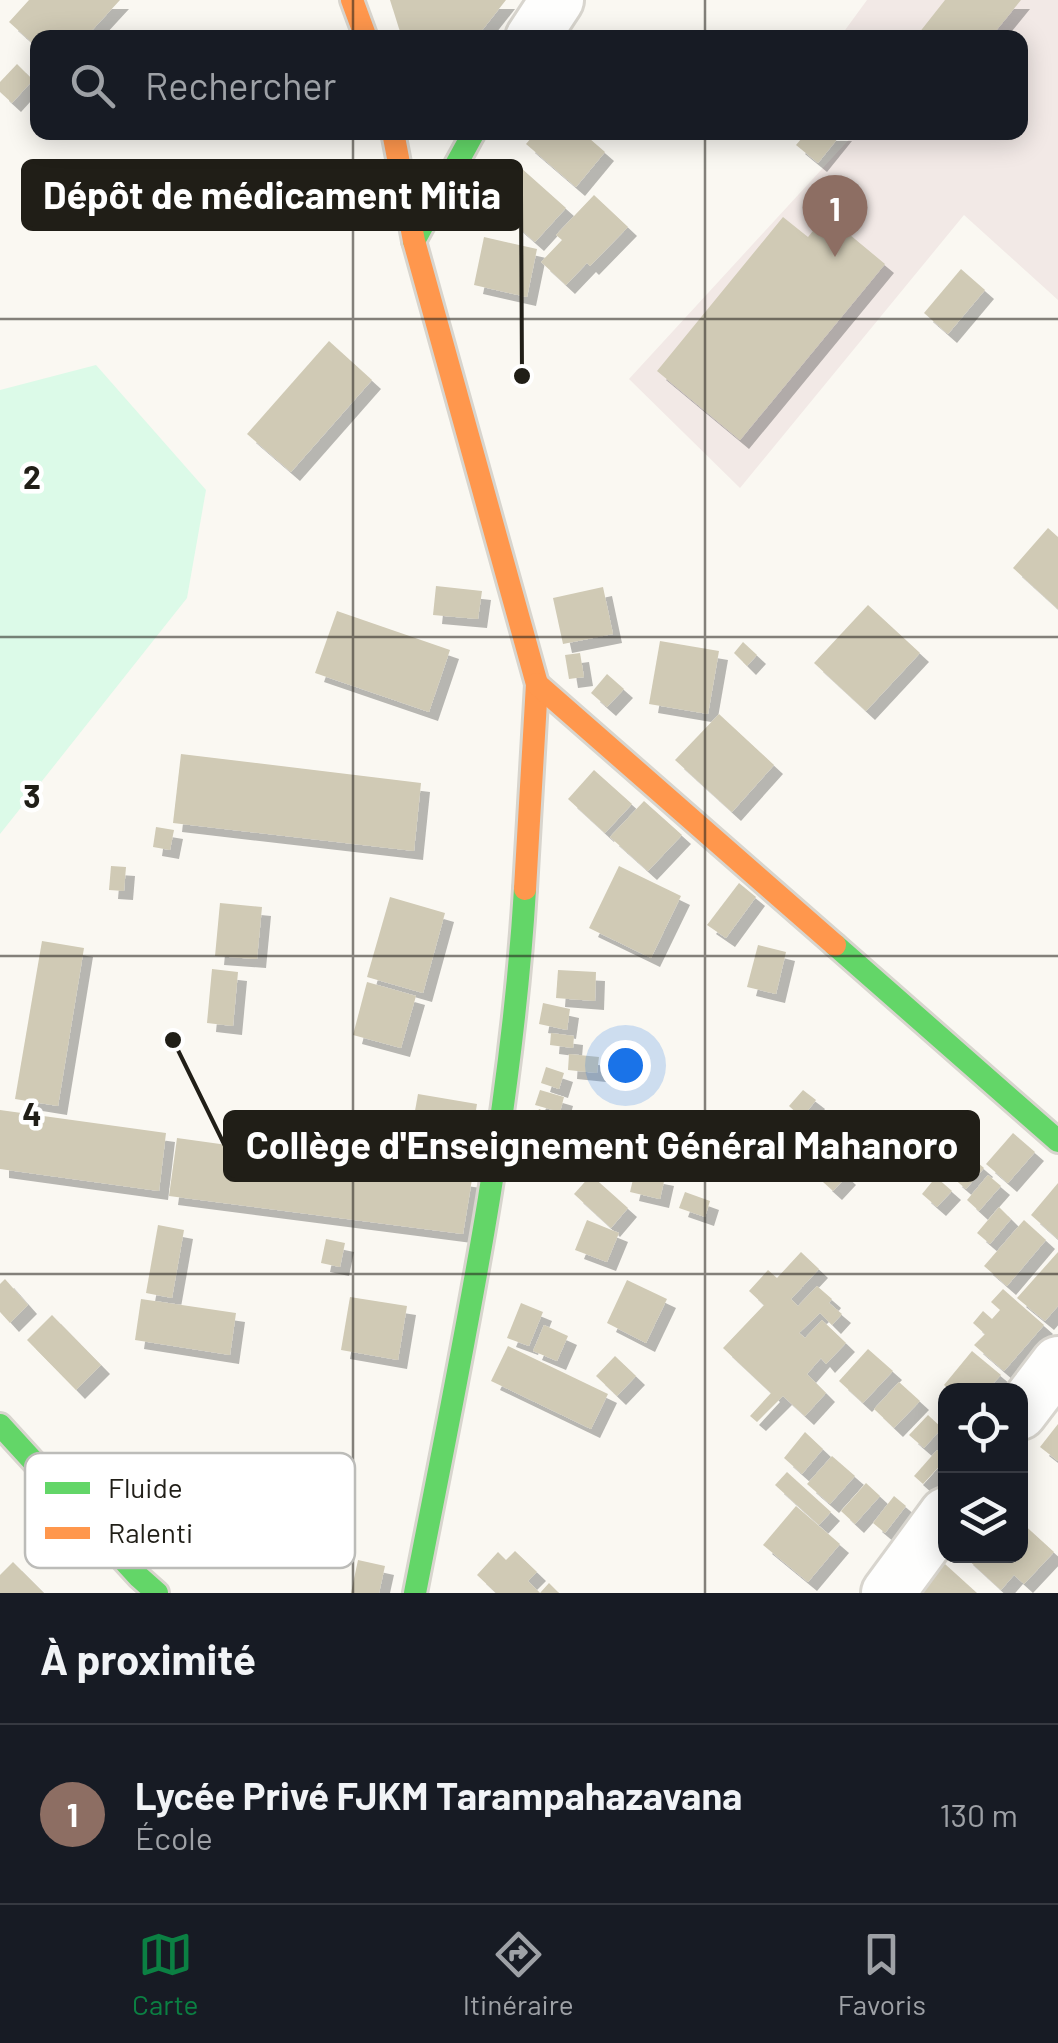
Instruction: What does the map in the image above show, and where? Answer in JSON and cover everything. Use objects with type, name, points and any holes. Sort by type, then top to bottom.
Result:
[{"type":"street","points":[[352,0],[363,30]]},
{"type":"street","points":[[537,30],[557,0]]},
{"type":"street","points":[[395,140],[414,241],[537,684],[520,977],[479,1261],[415,1593]]},
{"type":"street","points":[[414,241],[470,140]]},
{"type":"street","points":[[537,684],[1058,1141]]},
{"type":"street","points":[[1028,1402],[1058,1363]]},
{"type":"street","points":[[0,1425],[25,1454]]},
{"type":"street","points":[[888,1593],[938,1525]]},
{"type":"street","points":[[122,1568],[139,1588]]},
{"type":"shaded area","points":[[867,0],[1058,0],[1058,300],[964,215],[740,488],[629,379],[849,140],[1028,140],[1028,30],[845,30]]},
{"type":"green space","points":[[96,365],[206,490],[187,598],[0,834],[0,390]]},
{"type":"building","points":[[29,0],[120,0],[92,30],[30,30],[30,41],[9,22]]},
{"type":"building","points":[[390,0],[506,0],[482,30],[399,30]]},
{"type":"building","points":[[945,0],[1021,0],[997,30],[921,30]]},
{"type":"building","points":[[17,64],[30,77],[30,83],[12,103],[0,92],[0,82]]},
{"type":"building","points":[[529,140],[591,140],[605,152],[576,187],[526,144]]},
{"type":"building","points":[[800,140],[837,140],[818,163],[796,145]]},
{"type":"building","points":[[511,159],[566,208],[535,242],[503,214],[514,201],[491,180]]},
{"type":"building","points":[[594,195],[628,227],[566,285],[541,262],[562,240],[556,235]]},
{"type":"building","points":[[826,215],[885,264],[740,440],[657,371],[783,217],[808,237]]},
{"type":"building","points":[[484,237],[537,249],[527,297],[474,285]]},
{"type":"building","points":[[961,269],[985,290],[948,334],[924,313]]},
{"type":"building","points":[[329,341],[372,380],[291,472],[247,434]]},
{"type":"building","points":[[1048,528],[1058,537],[1058,609],[1013,568]]},
{"type":"building","points":[[436,586],[482,591],[478,619],[433,615]]},
{"type":"building","points":[[603,587],[613,634],[563,644],[553,598]]},
{"type":"building","points":[[868,605],[920,653],[866,711],[814,663]]},
{"type":"building","points":[[337,611],[450,650],[429,712],[315,673]]},
{"type":"building","points":[[660,641],[719,651],[708,714],[649,704]]},
{"type":"building","points":[[743,642],[757,655],[747,666],[734,653]]},
{"type":"building","points":[[580,653],[584,677],[569,679],[565,655]]},
{"type":"building","points":[[607,674],[624,689],[607,707],[591,693]]},
{"type":"building","points":[[719,714],[774,765],[732,812],[675,760]]},
{"type":"building","points":[[181,754],[421,783],[414,851],[173,823]]},
{"type":"building","points":[[594,770],[632,804],[605,833],[568,799]]},
{"type":"building","points":[[644,801],[682,835],[648,871],[610,837]]},
{"type":"building","points":[[156,827],[174,830],[170,850],[153,847]]},
{"type":"building","points":[[111,866],[126,867],[124,891],[109,890]]},
{"type":"building","points":[[619,866],[681,896],[651,958],[589,928]]},
{"type":"building","points":[[739,883],[756,897],[726,938],[707,925]]},
{"type":"building","points":[[390,897],[445,913],[423,993],[367,977]]},
{"type":"building","points":[[220,903],[262,907],[257,959],[215,956]]},
{"type":"building","points":[[42,941],[84,948],[58,1106],[15,1099]]},
{"type":"building","points":[[758,945],[786,952],[776,994],[747,987]]},
{"type":"building","points":[[212,969],[238,972],[233,1026],[207,1023]]},
{"type":"building","points":[[558,970],[596,972],[595,1001],[556,998]]},
{"type":"building","points":[[367,982],[416,996],[401,1048],[353,1035]]},
{"type":"building","points":[[543,1003],[570,1009],[567,1030],[539,1024]]},
{"type":"building","points":[[551,1033],[574,1036],[573,1048],[550,1045]]},
{"type":"building","points":[[569,1054],[599,1057],[597,1073],[568,1070]]},
{"type":"building","points":[[546,1067],[564,1073],[559,1089],[541,1083]]},
{"type":"building","points":[[540,1090],[564,1097],[560,1112],[535,1105]]},
{"type":"building","points":[[803,1090],[816,1100],[802,1118],[789,1106]]},
{"type":"building","points":[[418,1094],[477,1104],[467,1166],[407,1156]]},
{"type":"building","points":[[539,1109],[567,1120],[561,1135],[533,1124]]},
{"type":"building","points":[[0,1110],[166,1133],[159,1191],[0,1169]]},
{"type":"building","points":[[1013,1133],[1035,1152],[1008,1183],[986,1164]]},
{"type":"building","points":[[177,1138],[472,1179],[463,1234],[169,1196]]},
{"type":"building","points":[[971,1157],[984,1168],[966,1189],[953,1178]]},
{"type":"building","points":[[836,1166],[847,1176],[833,1191],[823,1182]]},
{"type":"building","points":[[635,1171],[665,1177],[660,1199],[630,1192]]},
{"type":"building","points":[[591,1175],[628,1208],[611,1228],[574,1194]]},
{"type":"building","points":[[988,1175],[1001,1186],[979,1211],[967,1200]]},
{"type":"building","points":[[936,1177],[952,1191],[937,1207],[922,1194]]},
{"type":"building","points":[[1058,1183],[1058,1239],[1031,1215]]},
{"type":"building","points":[[685,1192],[710,1201],[705,1217],[679,1208]]},
{"type":"building","points":[[999,1207],[1011,1219],[990,1244],[977,1233]]},
{"type":"building","points":[[587,1220],[619,1233],[607,1262],[575,1250]]},
{"type":"building","points":[[1024,1220],[1046,1240],[1007,1286],[984,1266]]},
{"type":"building","points":[[158,1225],[184,1230],[172,1298],[146,1293]]},
{"type":"building","points":[[326,1239],[345,1243],[340,1267],[321,1263]]},
{"type":"building","points":[[801,1252],[819,1269],[791,1299],[798,1306],[817,1286],[842,1314],[832,1325],[820,1313],[799,1333],[805,1338],[822,1320],[846,1343],[826,1364],[821,1358],[807,1374],[826,1393],[805,1416],[783,1396],[757,1422],[750,1416],[771,1393],[723,1348],[764,1305],[749,1291],[768,1270],[777,1278]]},
{"type":"building","points":[[1058,1252],[1058,1306],[1045,1321],[1017,1298]]},
{"type":"building","points":[[5,1279],[28,1305],[10,1323],[0,1312],[0,1284]]},
{"type":"building","points":[[627,1280],[667,1299],[646,1343],[607,1323]]},
{"type":"building","points":[[1003,1289],[1044,1325],[1004,1371],[974,1345],[985,1334],[973,1323],[983,1311],[992,1319],[1000,1310],[991,1302]]},
{"type":"building","points":[[350,1297],[407,1306],[398,1360],[341,1350]]},
{"type":"building","points":[[141,1299],[236,1313],[230,1355],[135,1340]]},
{"type":"building","points":[[521,1303],[543,1312],[529,1346],[507,1338]]},
{"type":"building","points":[[52,1315],[101,1365],[76,1390],[27,1340]]},
{"type":"building","points":[[544,1325],[568,1336],[557,1361],[533,1351]]},
{"type":"building","points":[[508,1346],[608,1394],[591,1429],[491,1381]]},
{"type":"building","points":[[868,1349],[893,1371],[863,1403],[839,1381]]},
{"type":"building","points":[[972,1351],[1001,1375],[994,1383],[946,1383]]},
{"type":"building","points":[[615,1356],[636,1376],[617,1396],[596,1376]]},
{"type":"building","points":[[899,1382],[920,1401],[894,1428],[874,1409]]},
{"type":"building","points":[[928,1415],[938,1424],[938,1432],[924,1448],[909,1435]]},
{"type":"building","points":[[1058,1424],[1058,1461],[1040,1447]]},
{"type":"building","points":[[805,1432],[823,1449],[802,1474],[784,1458]]},
{"type":"building","points":[[937,1450],[938,1468],[923,1484],[914,1476]]},
{"type":"building","points":[[832,1456],[855,1476],[830,1504],[807,1484]]},
{"type":"building","points":[[787,1472],[831,1512],[819,1525],[775,1485]]},
{"type":"building","points":[[866,1483],[880,1496],[855,1524],[841,1511]]},
{"type":"building","points":[[894,1496],[906,1506],[885,1533],[873,1523]]},
{"type":"building","points":[[796,1506],[840,1544],[808,1582],[763,1545]]},
{"type":"building","points":[[1028,1528],[1054,1552],[1024,1584],[1014,1575],[1001,1590],[972,1563],[1028,1563]]},
{"type":"building","points":[[515,1551],[537,1572],[528,1581],[540,1593],[496,1593],[477,1575],[498,1552],[506,1560]]},
{"type":"building","points":[[358,1560],[385,1566],[379,1593],[351,1593]]},
{"type":"building","points":[[13,1562],[44,1593],[0,1593],[0,1575]]},
{"type":"building","points":[[945,1564],[977,1593],[919,1593]]},
{"type":"building","points":[[549,1583],[559,1593],[540,1593]]},
{"type":"traffic: fast","points":[[414,241],[470,140]]},
{"type":"traffic: fast","points":[[415,1593],[496,1154],[525,889]]},
{"type":"traffic: fast","points":[[835,945],[1058,1141]]},
{"type":"traffic: fast","points":[[0,1425],[26,1453]]},
{"type":"traffic: fast","points":[[131,1568],[157,1593]]},
{"type":"traffic: slow","points":[[352,0],[363,30]]},
{"type":"traffic: slow","points":[[395,140],[414,241],[537,684],[525,889]]},
{"type":"traffic: slow","points":[[537,684],[835,945]]},
{"type":"place","name":"Lycée Privé FJKM Tarampahazavana","points":[[835,257]]},
{"type":"place","name":"Dépôt de médicament Mitia","points":[[522,376]]},
{"type":"place","name":"Collège d'Enseignement Général Mahanoro","points":[[173,1040]]}]
